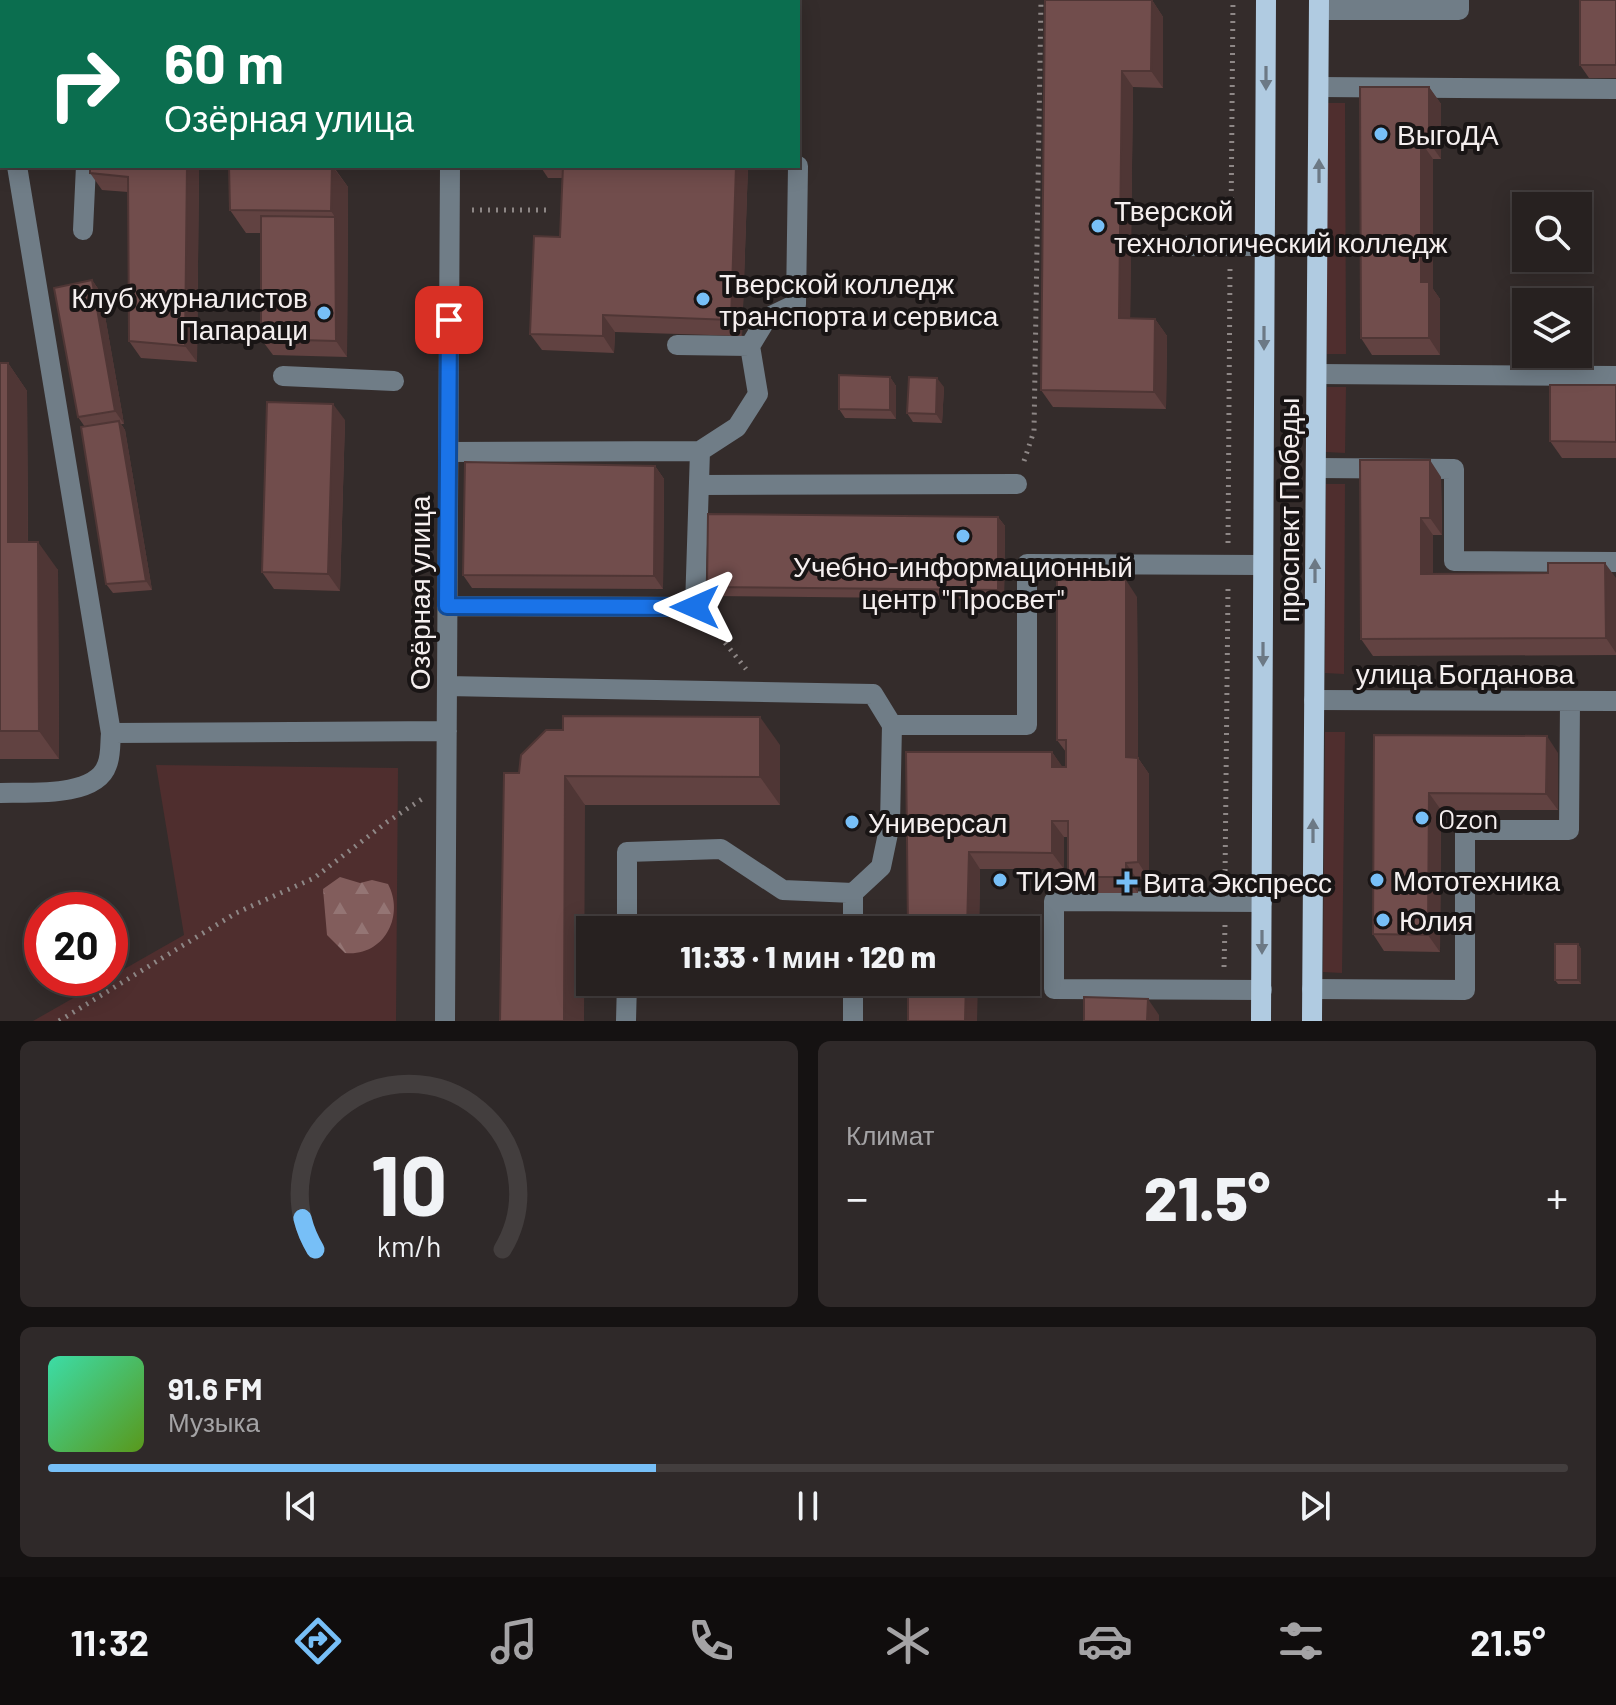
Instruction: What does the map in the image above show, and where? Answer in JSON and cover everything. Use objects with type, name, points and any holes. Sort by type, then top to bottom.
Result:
[{"type":"main road","name":"проспект Победы","points":[[1261,1021],[1266,0]]},
{"type":"main road","name":"проспект Победы","points":[[1312,1021],[1319,5]]},
{"type":"street","points":[[1319,5],[1459,10],[1459,0]]},
{"type":"street","points":[[1319,87],[1616,89]]},
{"type":"street","points":[[0,793],[74,790],[94,781],[107,767],[111,733],[17,168]]},
{"type":"street","points":[[83,230],[86,168]]},
{"type":"street","name":"Озёрная улица","points":[[445,1021],[450,168]]},
{"type":"street","points":[[448,452],[700,451],[737,427],[758,394],[750,346],[767,318],[796,304],[798,168]]},
{"type":"street","points":[[1144,246],[1265,246]]},
{"type":"street","points":[[677,345],[750,346]]},
{"type":"street","points":[[1317,374],[1616,376]]},
{"type":"street","points":[[283,376],[394,381]]},
{"type":"street","points":[[447,606],[695,607],[700,451]]},
{"type":"street","points":[[1316,468],[1454,469],[1454,561],[1616,562]]},
{"type":"street","points":[[700,485],[1017,484]]},
{"type":"street","points":[[892,725],[1027,725],[1027,564],[1263,565]]},
{"type":"street","points":[[447,686],[873,694],[892,725],[890,824],[881,867],[853,893],[783,890],[721,849],[627,852],[627,916]]},
{"type":"street","name":"улица Богданова","points":[[1314,700],[1616,701]]},
{"type":"street","points":[[1312,989],[1465,990],[1465,830],[1569,830],[1570,701]]},
{"type":"street","points":[[111,733],[447,731]]},
{"type":"street","points":[[853,893],[853,916]]},
{"type":"street","points":[[1262,902],[1054,901],[1054,989],[1262,990]]},
{"type":"street","points":[[626,1021],[627,996]]},
{"type":"street","points":[[853,996],[853,1021]]},
{"type":"path","points":[[1017,484],[1034,431],[1041,0]]},
{"type":"path","points":[[1224,990],[1233,0]]},
{"type":"path","points":[[471,210],[548,210]]},
{"type":"path","points":[[695,607],[765,692]]},
{"type":"path","points":[[59,1021],[236,913],[314,878],[387,822],[446,783]]},
{"type":"shaded area","points":[[1327,103],[1345,103],[1346,354],[1327,354]]},
{"type":"shaded area","points":[[1327,387],[1346,387],[1345,453],[1326,452]]},
{"type":"shaded area","points":[[1326,484],[1345,484],[1344,674],[1325,673]]},
{"type":"shaded area","points":[[1325,732],[1345,732],[1342,973],[1323,972]]},
{"type":"shaded area","points":[[156,765],[398,768],[396,1021],[33,1021],[77,996],[128,996],[128,967],[184,935]]},
{"type":"green space","points":[[340,877],[360,883],[372,880],[388,884],[393,896],[392,921],[388,932],[371,948],[345,953],[327,935],[323,889]]},
{"type":"building","points":[[1045,0],[1152,0],[1151,71],[1122,71],[1119,318],[1155,319],[1154,392],[1041,390]]},
{"type":"building","points":[[1580,0],[1616,0],[1616,65],[1580,65]]},
{"type":"building","points":[[1360,87],[1429,87],[1429,142],[1421,142],[1421,282],[1429,282],[1429,338],[1361,338]]},
{"type":"building","points":[[90,168],[187,168],[185,346],[129,341],[128,177],[90,173]]},
{"type":"building","points":[[229,168],[332,168],[331,211],[230,210]]},
{"type":"building","points":[[563,168],[736,168],[731,320],[603,315],[603,336],[530,334],[534,236],[560,237]]},
{"type":"building","points":[[261,216],[335,217],[336,341],[261,339]]},
{"type":"building","points":[[92,280],[115,411],[78,417],[54,288]]},
{"type":"building","points":[[0,363],[8,363],[8,542],[38,542],[39,731],[0,731]]},
{"type":"building","points":[[839,375],[890,377],[890,410],[839,409]]},
{"type":"building","points":[[909,377],[937,378],[936,414],[907,413]]},
{"type":"building","points":[[1550,385],[1616,385],[1616,442],[1550,441]]},
{"type":"building","points":[[267,402],[333,404],[328,574],[262,572]]},
{"type":"building","points":[[119,421],[146,581],[106,584],[81,427]]},
{"type":"building","points":[[1360,460],[1430,460],[1430,518],[1421,518],[1421,574],[1548,573],[1548,563],[1605,563],[1606,638],[1361,639]]},
{"type":"building","points":[[465,462],[655,466],[654,576],[463,575]]},
{"type":"building","points":[[708,514],[998,517],[998,590],[707,587]]},
{"type":"building","points":[[1057,580],[1126,580],[1126,757],[1138,758],[1138,862],[1126,863],[1126,877],[1068,877],[1068,821],[1052,821],[1052,853],[969,852],[967,916],[908,916],[906,752],[1052,752],[1052,767],[1066,767],[1066,740],[1057,740]]},
{"type":"building","points":[[563,716],[760,717],[760,777],[565,776],[564,1021],[500,1021],[504,773],[519,773],[521,755],[546,730],[563,730]]},
{"type":"building","points":[[1374,735],[1547,736],[1546,794],[1429,793],[1428,935],[1373,934]]},
{"type":"building","points":[[1555,944],[1578,944],[1578,980],[1555,980]]},
{"type":"building","points":[[908,996],[966,996],[965,1021],[908,1021]]},
{"type":"building","points":[[1084,997],[1148,999],[1147,1021],[1084,1021]]},
{"type":"place","name":"ВыгоДА","points":[[1381,134]]},
{"type":"place","name":"Тверской технологический колледж","points":[[1098,226]]},
{"type":"place","name":"Тверской колледж транспорта и сервиса","points":[[703,299]]},
{"type":"place","name":"Клуб журналистов Папараци","points":[[324,313]]},
{"type":"place","name":"Учебно-информационный центр \"Просвет\"","points":[[963,536]]},
{"type":"place","name":"Ozon","points":[[1422,818]]},
{"type":"place","name":"Универсал","points":[[852,822]]},
{"type":"place","name":"ТИЭМ","points":[[1000,880]]},
{"type":"place","name":"Мототехника","points":[[1377,880]]},
{"type":"place","name":"Вита Экспресс","points":[[1127,882]]},
{"type":"place","name":"Юлия","points":[[1383,920]]},
{"type":"route","points":[[449,320],[447,606],[695,607]]}]
